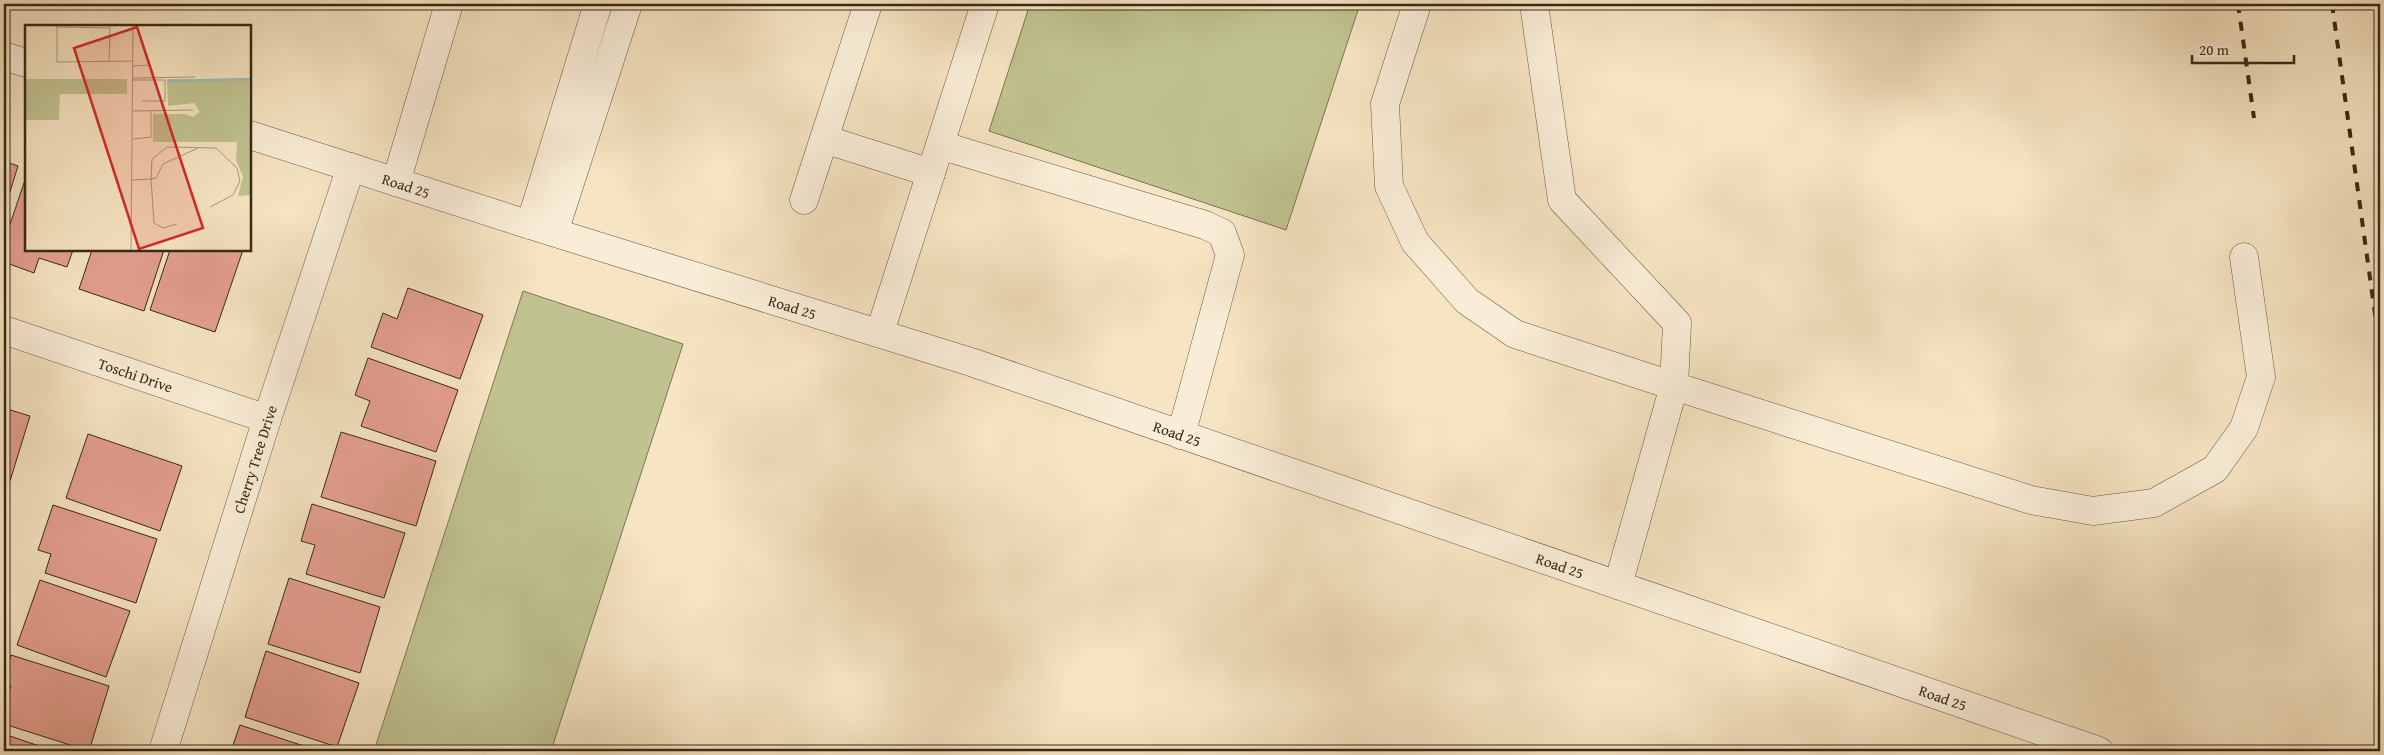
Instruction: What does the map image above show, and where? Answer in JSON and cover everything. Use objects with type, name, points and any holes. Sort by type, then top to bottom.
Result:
[{"type":"street","points":[[396,182],[450,4]]},
{"type":"street","points":[[542,229],[598,4]]},
{"type":"street","points":[[542,229],[628,4]]},
{"type":"street","points":[[804,200],[868,4]]},
{"type":"street","points":[[880,332],[985,4]]},
{"type":"street","points":[[1417,4],[1385,104],[1389,186],[1415,242],[1467,301],[1515,334],[2031,500],[2093,511],[2154,503],[2215,469],[2244,428],[2261,377],[2244,256]]},
{"type":"street","points":[[1534,4],[1562,200],[1677,323],[1674,386],[1618,585]]},
{"type":"street","points":[[4,56],[25,63]]},
{"type":"street","name":"Road 25","points":[[251,135],[542,229],[880,332],[2099,751]]},
{"type":"street","points":[[824,138],[931,173]]},
{"type":"street","points":[[940,145],[1205,225],[1222,233],[1230,255],[1181,435]]},
{"type":"street","name":"Cherry Tree Drive","points":[[163,751],[268,419],[351,167]]},
{"type":"street","name":"Toschi Drive","points":[[4,330],[268,419]]},
{"type":"green space","points":[[1030,4],[1360,4],[1286,230],[989,131]]},
{"type":"green space","points":[[523,291],[683,344],[551,751],[374,751]]},
{"type":"building","points":[[4,161],[18,166],[4,211]]},
{"type":"building","points":[[25,180],[25,251],[73,251],[67,267],[39,258],[34,273],[4,262],[4,242]]},
{"type":"building","points":[[92,251],[164,251],[144,311],[79,289]]},
{"type":"building","points":[[170,251],[243,251],[215,332],[150,310]]},
{"type":"building","points":[[408,288],[483,315],[460,379],[371,347],[383,313],[397,319]]},
{"type":"building","points":[[368,358],[458,390],[436,452],[361,426],[370,401],[355,395]]},
{"type":"building","points":[[4,408],[30,416],[10,481],[4,479]]},
{"type":"building","points":[[341,432],[436,461],[416,526],[321,497]]},
{"type":"building","points":[[88,434],[182,466],[160,531],[66,498]]},
{"type":"building","points":[[312,504],[405,533],[384,598],[306,574],[315,545],[301,541]]},
{"type":"building","points":[[53,505],[157,539],[136,603],[45,573],[51,554],[38,550]]},
{"type":"building","points":[[289,578],[380,607],[360,673],[268,644]]},
{"type":"building","points":[[40,580],[130,611],[106,677],[17,645]]},
{"type":"building","points":[[266,651],[359,683],[337,747],[245,717]]},
{"type":"building","points":[[11,655],[109,686],[89,751],[4,724],[4,709],[11,686],[4,683],[4,677]]},
{"type":"building","points":[[240,725],[319,751],[231,751]]},
{"type":"building","points":[[4,734],[54,751],[4,751]]},
{"type":"railway","points":[[2238,4],[2254,118]]},
{"type":"railway","points":[[2332,4],[2380,350]]}]
